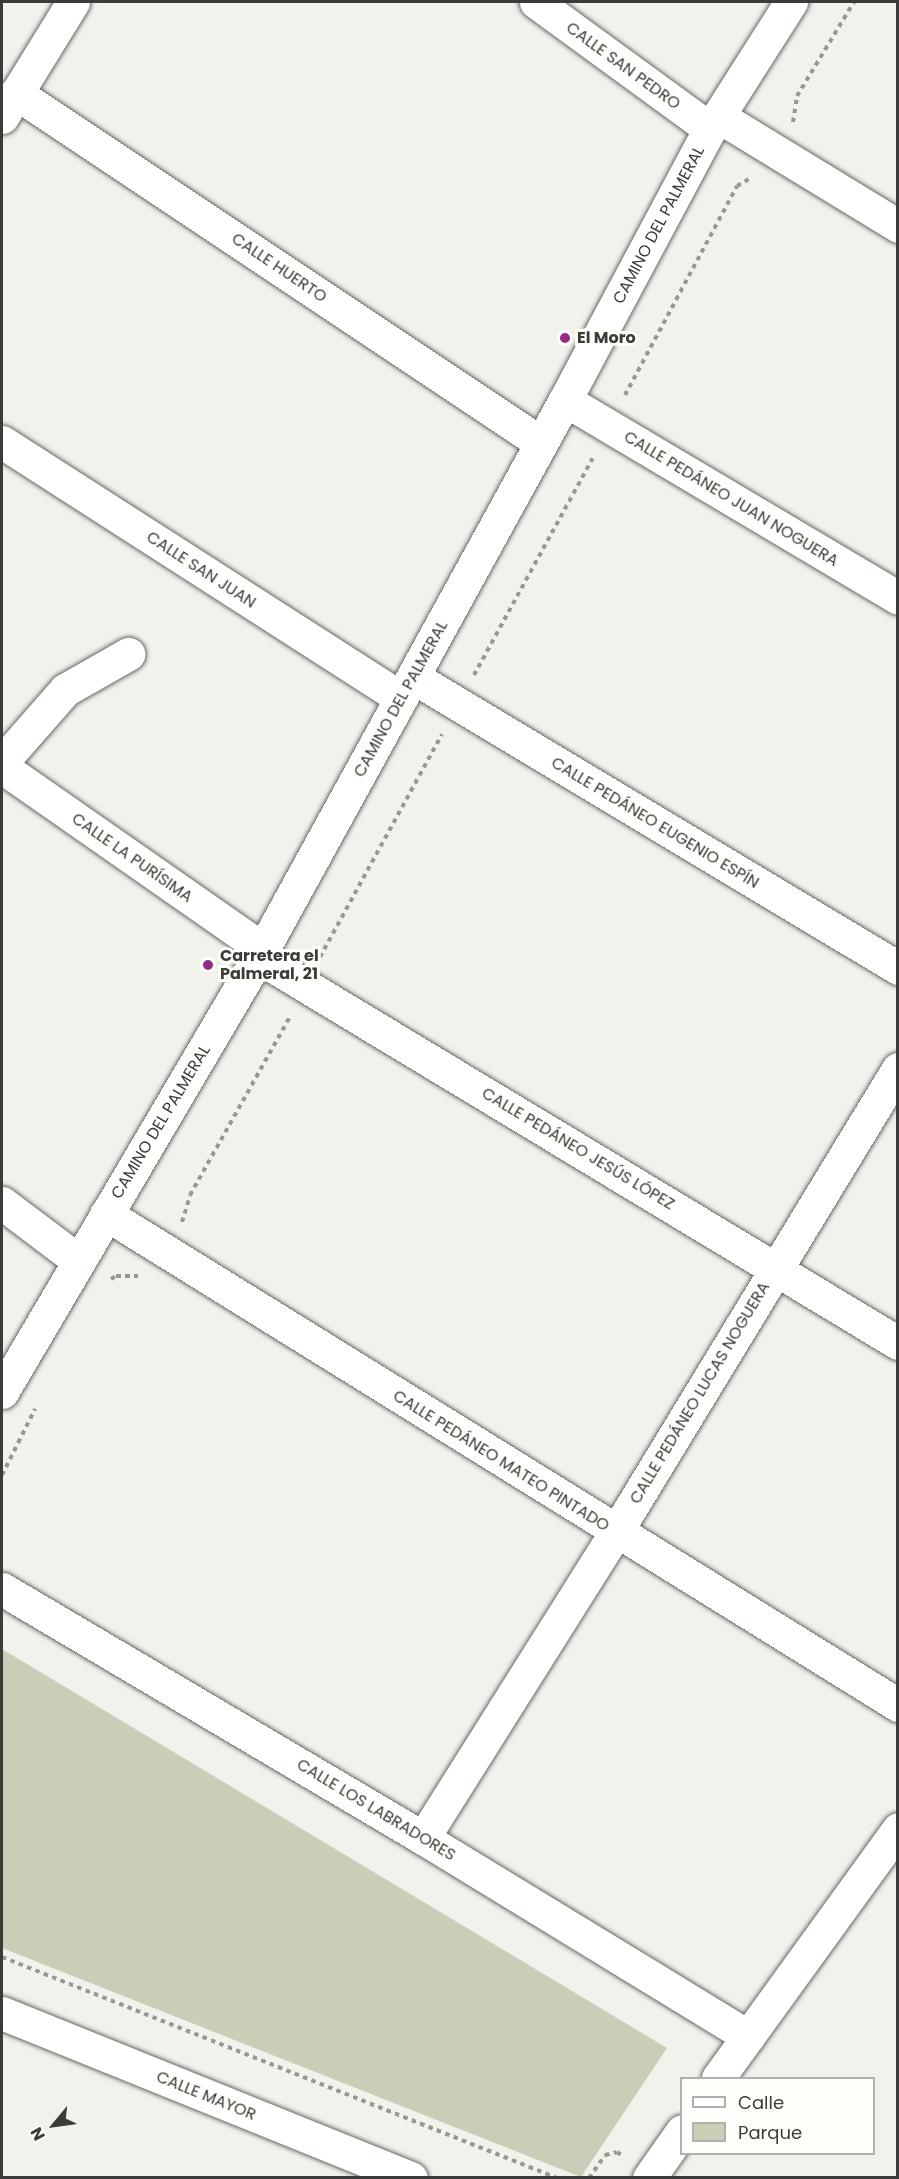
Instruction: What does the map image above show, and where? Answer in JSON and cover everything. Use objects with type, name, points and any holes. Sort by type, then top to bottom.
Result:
[{"type":"street","points":[[9,105],[73,2]]},
{"type":"street","name":"CALLE SAN PEDRO","points":[[536,2],[714,123],[772,150],[897,226]]},
{"type":"street","name":"CAMINO DEL PALMERAL","points":[[2,1392],[261,953],[565,400],[714,123],[791,2]]},
{"type":"street","name":"CALLE HUERTO","points":[[9,105],[541,443]]},
{"type":"street","name":"CALLE PEDÁNEO JUAN NOGUERA","points":[[565,400],[897,598]]},
{"type":"street","name":"CALLE SAN JUAN","points":[[2,442],[407,687]]},
{"type":"street","points":[[2,764],[64,690],[128,654]]},
{"type":"street","name":"CALLE PEDÁNEO EUGENIO ESPÍN","points":[[407,687],[458,704],[897,968]]},
{"type":"street","name":"CALLE LA PURÍSIMA","points":[[2,764],[261,953]]},
{"type":"street","name":"CALLE PEDÁNEO JESÚS LÓPEZ","points":[[261,953],[307,986],[897,1342]]},
{"type":"street","name":"CALLE PEDÁNEO LUCAS NOGUERA","points":[[423,1838],[616,1532],[897,1069]]},
{"type":"street","points":[[2,1203],[79,1261]]},
{"type":"street","name":"CALLE PEDÁNEO MATEO PINTADO","points":[[106,1215],[159,1250],[897,1705]]},
{"type":"street","name":"CALLE LOS LABRADORES","points":[[2,1588],[423,1838],[748,2036]]},
{"type":"street","points":[[719,2077],[897,1828]]},
{"type":"street","name":"CALLE MAYOR","points":[[2,2013],[411,2178]]},
{"type":"street","points":[[649,2178],[680,2132]]},
{"type":"path","points":[[107,1282],[116,1276],[140,1276],[181,1225],[190,1195],[307,986],[323,951],[610,426],[737,186],[757,175],[772,150],[795,120],[798,96],[854,2]]},
{"type":"path","points":[[2,1475],[39,1402]]},
{"type":"path","points":[[2,1957],[556,2178]]},
{"type":"green space","points":[[2,1649],[667,2048],[581,2177],[2,1948]]},
{"type":"place","name":"El Moro","points":[[565,338]]},
{"type":"place","name":"Carretera el Palmeral, 21","points":[[208,965]]}]
